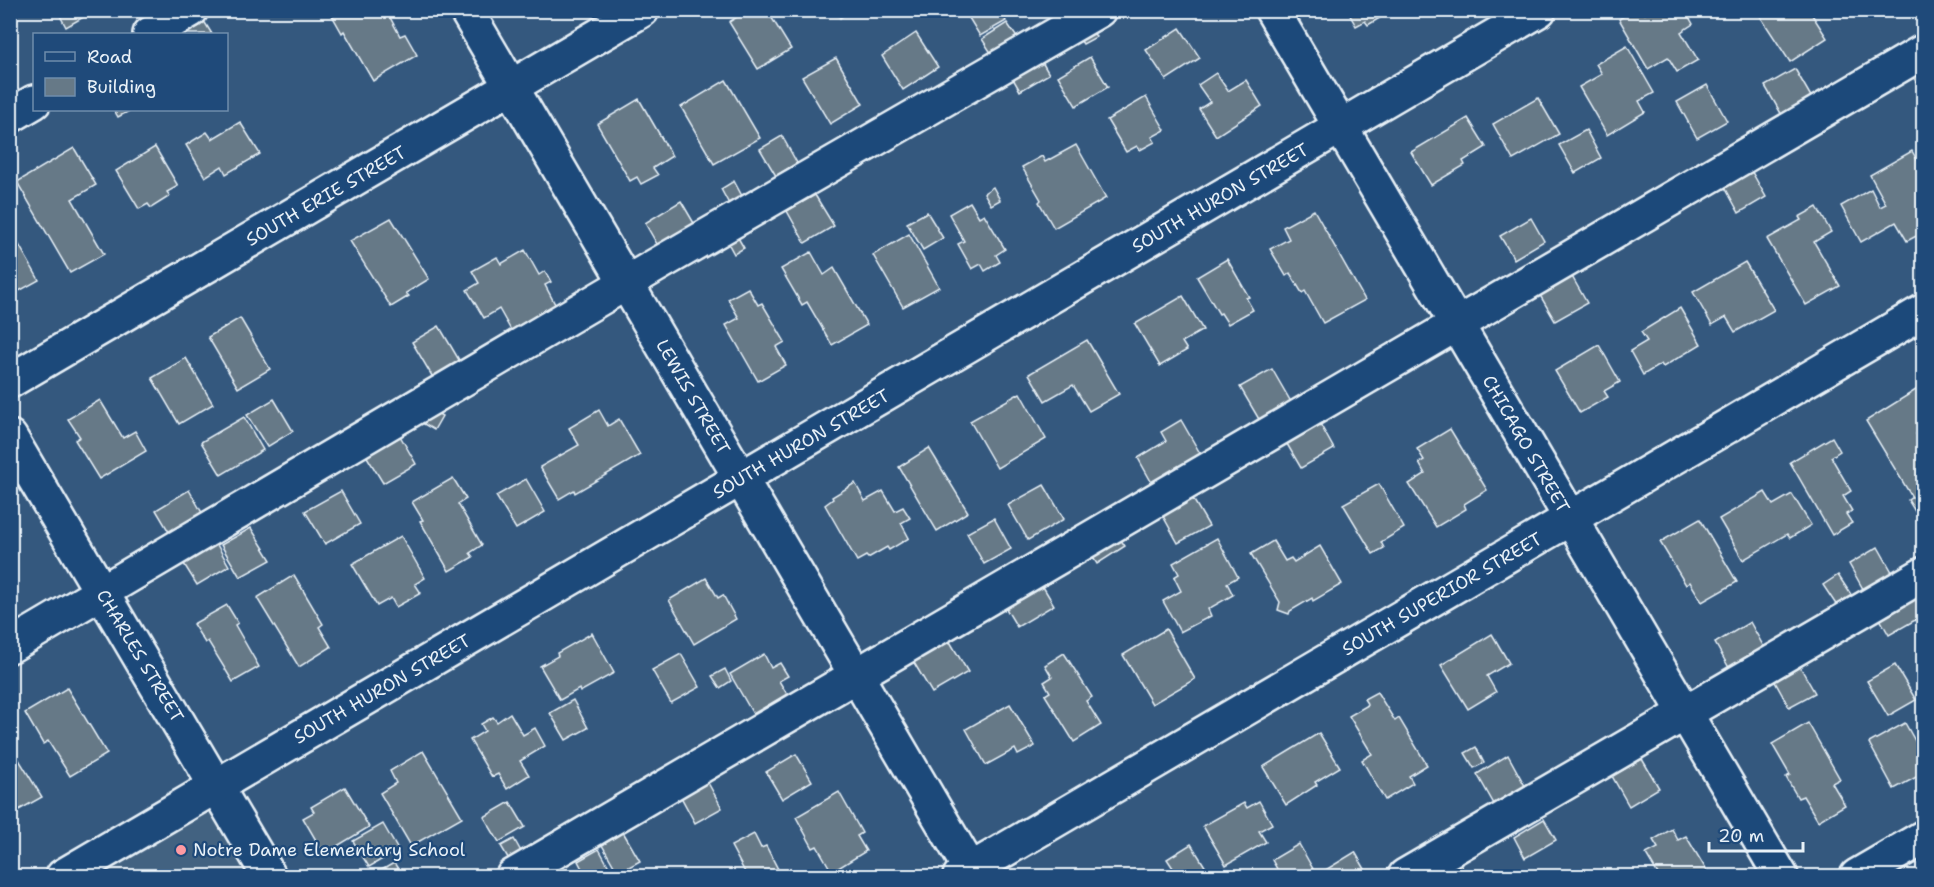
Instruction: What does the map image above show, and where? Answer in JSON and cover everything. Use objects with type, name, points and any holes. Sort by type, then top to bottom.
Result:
[{"type":"street","points":[[152,33],[191,10]]},
{"type":"street","name":"LEWIS STREET","points":[[466,10],[856,675],[968,874]]},
{"type":"street","name":"SOUTH ERIE STREET","points":[[10,381],[642,10]]},
{"type":"street","points":[[10,646],[626,283],[1099,10]]},
{"type":"street","name":"CHICAGO STREET","points":[[1272,10],[1781,876]]},
{"type":"street","name":"SOUTH HURON STREET","points":[[63,876],[1539,10]]},
{"type":"street","points":[[513,876],[1923,51]]},
{"type":"street","points":[[10,116],[33,103]]},
{"type":"street","name":"SOUTH SUPERIOR STREET","points":[[968,874],[1923,311]]},
{"type":"street","name":"CHARLES STREET","points":[[10,437],[269,876]]},
{"type":"street","points":[[1405,876],[1923,574]]},
{"type":"street","points":[[1857,876],[1923,837]]},
{"type":"shaded area","name":"Notre Dame Elementary School","points":[[216,786],[269,876],[63,876]]},
{"type":"building","points":[[57,10],[94,10],[94,11],[66,27]]},
{"type":"building","points":[[329,10],[386,10],[400,36],[405,34],[417,55],[373,81]]},
{"type":"building","points":[[748,10],[767,10],[791,49],[758,69],[729,22]]},
{"type":"building","points":[[835,10],[852,10],[840,18]]},
{"type":"building","points":[[981,10],[1000,10],[1006,21],[980,36],[969,18]]},
{"type":"building","points":[[1347,10],[1393,10],[1368,25],[1365,21],[1356,26]]},
{"type":"building","points":[[1634,10],[1643,10],[1645,14],[1651,10],[1685,10],[1693,24],[1681,32],[1698,60],[1677,72],[1668,57],[1648,69],[1619,19]]},
{"type":"building","points":[[1756,10],[1809,10],[1827,38],[1790,62]]},
{"type":"building","points":[[202,18],[211,33],[180,33]]},
{"type":"building","points":[[1007,23],[1018,39],[993,56],[982,39]]},
{"type":"building","points":[[1090,26],[1096,37],[1083,44],[1076,34]]},
{"type":"building","points":[[1180,28],[1200,58],[1166,80],[1146,50]]},
{"type":"building","points":[[916,33],[938,67],[903,90],[882,56]]},
{"type":"building","points":[[1627,46],[1654,93],[1639,101],[1645,112],[1607,135],[1579,87],[1602,74],[1596,64]]},
{"type":"building","points":[[1038,55],[1049,74],[1020,91],[1009,72]]},
{"type":"building","points":[[1090,57],[1108,87],[1076,106],[1058,76]]},
{"type":"building","points":[[836,58],[863,104],[830,124],[802,77]]},
{"type":"building","points":[[1924,68],[1924,93],[1923,93],[1912,75]]},
{"type":"building","points":[[1795,69],[1813,100],[1783,117],[1765,86]]},
{"type":"building","points":[[1216,73],[1228,91],[1246,80],[1262,106],[1216,136],[1199,109],[1210,102],[1198,85]]},
{"type":"building","points":[[726,80],[760,138],[714,164],[681,107]]},
{"type":"building","points":[[1707,85],[1727,121],[1697,138],[1677,102]]},
{"type":"building","points":[[1146,97],[1165,130],[1152,137],[1155,142],[1140,150],[1137,146],[1126,152],[1107,120]]},
{"type":"building","points":[[1538,98],[1559,134],[1513,160],[1493,124]]},
{"type":"building","points":[[639,99],[672,156],[653,168],[658,175],[641,184],[637,177],[630,181],[597,124]]},
{"type":"building","points":[[115,111],[129,111],[118,117]]},
{"type":"building","points":[[1468,118],[1486,147],[1463,161],[1465,165],[1431,185],[1411,152]]},
{"type":"building","points":[[240,122],[260,154],[226,174],[222,166],[205,177],[186,145],[207,132],[212,139]]},
{"type":"building","points":[[1586,130],[1601,158],[1575,173],[1559,145]]},
{"type":"building","points":[[782,136],[797,163],[776,176],[760,149]]},
{"type":"building","points":[[1076,145],[1106,198],[1054,228],[1022,167],[1042,156],[1045,162]]},
{"type":"building","points":[[155,147],[178,186],[167,192],[170,196],[151,208],[148,204],[139,209],[116,171]]},
{"type":"building","points":[[74,148],[96,185],[72,199],[104,254],[70,273],[17,182]]},
{"type":"building","points":[[1912,151],[1924,172],[1924,232],[1907,241],[1896,222],[1861,242],[1841,206],[1871,189],[1880,207],[1886,204],[1870,175]]},
{"type":"building","points":[[1748,165],[1766,197],[1739,213],[1721,180]]},
{"type":"building","points":[[734,181],[742,196],[729,204],[721,189]]},
{"type":"building","points":[[993,187],[1000,200],[991,205],[984,193]]},
{"type":"building","points":[[815,195],[834,226],[805,243],[787,211]]},
{"type":"building","points":[[681,201],[698,230],[661,251],[645,223]]},
{"type":"building","points":[[970,202],[979,217],[984,214],[1005,249],[996,255],[1000,262],[985,271],[981,264],[972,269],[958,244],[964,241],[949,214]]},
{"type":"building","points":[[1817,207],[1831,232],[1814,242],[1840,286],[1806,305],[1767,239],[1801,220],[1799,217]]},
{"type":"building","points":[[1314,210],[1365,300],[1323,323],[1305,291],[1302,293],[1290,273],[1286,276],[1270,249],[1289,239],[1283,227]]},
{"type":"building","points":[[927,212],[943,238],[923,250],[907,223]]},
{"type":"building","points":[[391,218],[429,279],[406,293],[409,296],[391,307],[350,241]]},
{"type":"building","points":[[1531,218],[1544,241],[1514,259],[1500,236]]},
{"type":"building","points":[[909,234],[939,287],[903,307],[873,255]]},
{"type":"building","points":[[737,236],[744,248],[734,254],[727,241]]},
{"type":"building","points":[[18,243],[39,280],[10,296],[10,248]]},
{"type":"building","points":[[525,250],[539,275],[545,271],[551,282],[545,285],[556,306],[512,332],[499,309],[484,318],[467,290],[479,283],[472,271],[497,257],[501,264]]},
{"type":"building","points":[[811,252],[824,275],[834,268],[867,325],[832,345],[807,302],[802,305],[781,269]]},
{"type":"building","points":[[1227,259],[1249,297],[1246,298],[1253,310],[1228,324],[1221,313],[1219,314],[1197,277]]},
{"type":"building","points":[[1745,262],[1774,310],[1735,332],[1726,317],[1712,325],[1693,292]]},
{"type":"building","points":[[1566,266],[1587,303],[1555,321],[1534,285]]},
{"type":"building","points":[[748,288],[758,305],[762,303],[785,342],[776,347],[786,365],[758,381],[726,325],[739,318],[728,299]]},
{"type":"building","points":[[1183,296],[1203,330],[1182,342],[1187,350],[1160,366],[1135,324]]},
{"type":"building","points":[[1680,308],[1701,344],[1663,367],[1661,364],[1643,375],[1630,351],[1647,341],[1641,332]]},
{"type":"building","points":[[240,318],[270,369],[238,388],[208,337]]},
{"type":"building","points":[[439,326],[462,365],[435,381],[412,342]]},
{"type":"building","points":[[1087,340],[1119,394],[1089,411],[1073,385],[1045,401],[1029,374]]},
{"type":"building","points":[[1599,345],[1620,382],[1604,391],[1608,397],[1580,413],[1555,371]]},
{"type":"building","points":[[186,358],[213,404],[179,424],[152,378]]},
{"type":"building","points":[[1272,369],[1291,402],[1260,421],[1240,387]]},
{"type":"building","points":[[1919,388],[1924,395],[1924,429],[1916,434],[1924,447],[1924,526],[1908,500],[1912,497],[1866,421]]},
{"type":"building","points":[[1020,393],[1046,439],[997,468],[970,421]]},
{"type":"building","points":[[274,399],[293,431],[267,447],[247,415]]},
{"type":"building","points":[[100,400],[123,438],[135,431],[146,451],[99,479],[75,440],[80,437],[68,419]]},
{"type":"building","points":[[430,409],[442,416],[434,430],[422,423]]},
{"type":"building","points":[[599,410],[608,426],[619,419],[640,455],[575,493],[574,490],[559,499],[540,467],[579,445],[569,428]]},
{"type":"building","points":[[1314,413],[1334,449],[1301,468],[1280,432]]},
{"type":"building","points":[[244,417],[263,450],[221,475],[201,442]]},
{"type":"building","points":[[1181,420],[1201,455],[1152,483],[1138,458],[1166,441],[1161,432]]},
{"type":"building","points":[[395,427],[416,464],[383,483],[361,447]]},
{"type":"building","points":[[1450,429],[1487,490],[1464,504],[1466,509],[1436,527],[1409,484],[1425,474],[1419,463],[1424,460],[1417,449]]},
{"type":"building","points":[[1832,437],[1840,451],[1831,457],[1851,491],[1843,496],[1852,511],[1846,514],[1852,523],[1832,535],[1790,462]]},
{"type":"building","points":[[929,448],[968,512],[937,531],[899,467]]},
{"type":"building","points":[[453,478],[466,499],[458,504],[482,545],[470,553],[473,557],[449,571],[420,521],[423,520],[412,502]]},
{"type":"building","points":[[526,479],[545,512],[516,529],[496,496]]},
{"type":"building","points":[[855,483],[865,501],[883,491],[895,511],[903,507],[910,518],[901,523],[909,538],[889,550],[887,547],[868,558],[866,556],[857,561],[825,505],[833,499],[832,497]]},
{"type":"building","points":[[1379,484],[1404,528],[1381,542],[1384,548],[1373,554],[1343,504]]},
{"type":"building","points":[[1044,485],[1064,519],[1028,540],[1008,505]]},
{"type":"building","points":[[189,490],[205,518],[172,537],[156,510]]},
{"type":"building","points":[[341,491],[360,524],[325,544],[305,511]]},
{"type":"building","points":[[1765,492],[1773,505],[1792,494],[1811,525],[1790,538],[1787,534],[1743,560],[1719,519]]},
{"type":"building","points":[[1193,499],[1209,526],[1178,543],[1163,516]]},
{"type":"building","points":[[994,518],[1011,549],[984,564],[967,533]]},
{"type":"building","points":[[1700,519],[1737,582],[1702,602],[1690,582],[1686,585],[1660,542]]},
{"type":"building","points":[[251,528],[271,560],[240,577],[221,545]]},
{"type":"building","points":[[1114,530],[1125,546],[1097,564],[1087,548]]},
{"type":"building","points":[[212,536],[229,566],[197,585],[179,556]]},
{"type":"building","points":[[401,536],[425,578],[415,584],[421,593],[396,607],[391,598],[377,606],[352,564]]},
{"type":"building","points":[[1217,538],[1238,577],[1227,583],[1233,595],[1208,609],[1211,616],[1180,632],[1163,601],[1181,591],[1174,577],[1179,574],[1173,563]]},
{"type":"building","points":[[1273,541],[1285,561],[1291,558],[1294,562],[1320,546],[1342,584],[1313,601],[1312,598],[1290,611],[1289,614],[1278,610],[1280,602],[1251,554]]},
{"type":"building","points":[[1878,547],[1896,579],[1867,596],[1849,564]]},
{"type":"building","points":[[294,575],[323,624],[319,627],[331,647],[299,667],[257,598]]},
{"type":"building","points":[[1838,575],[1856,602],[1841,612],[1823,585]]},
{"type":"building","points":[[706,578],[718,598],[723,595],[736,619],[694,644],[669,600]]},
{"type":"building","points":[[1039,580],[1054,605],[1017,627],[1002,602]]},
{"type":"building","points":[[1916,595],[1924,607],[1924,615],[1889,635],[1879,617]]},
{"type":"building","points":[[227,605],[238,623],[235,625],[259,667],[233,682],[208,641],[205,643],[193,624]]},
{"type":"building","points":[[1750,622],[1771,660],[1736,680],[1715,643]]},
{"type":"building","points":[[1166,629],[1195,679],[1152,704],[1123,655]]},
{"type":"building","points":[[592,633],[614,673],[560,700],[540,666],[558,656],[557,653]]},
{"type":"building","points":[[1492,634],[1509,663],[1487,676],[1496,692],[1468,709],[1441,665]]},
{"type":"building","points":[[949,640],[968,672],[932,693],[913,661]]},
{"type":"building","points":[[1064,653],[1092,697],[1086,701],[1101,725],[1074,742],[1045,695],[1050,692],[1044,682],[1052,677],[1045,665]]},
{"type":"building","points":[[681,654],[700,687],[671,703],[652,670]]},
{"type":"building","points":[[764,654],[771,668],[780,663],[788,676],[779,681],[787,694],[753,714],[730,674]]},
{"type":"building","points":[[1799,665],[1815,693],[1789,707],[1774,680]]},
{"type":"building","points":[[1895,665],[1916,700],[1888,716],[1867,681]]},
{"type":"building","points":[[725,669],[731,681],[720,688],[712,676]]},
{"type":"building","points":[[67,688],[107,754],[70,776],[48,741],[43,744],[25,713]]},
{"type":"building","points":[[1377,692],[1395,721],[1399,718],[1427,765],[1409,776],[1413,783],[1385,800],[1362,760],[1372,754],[1349,716],[1368,705],[1364,699]]},
{"type":"building","points":[[573,700],[588,728],[566,740],[550,713]]},
{"type":"building","points":[[1010,704],[1035,746],[1018,755],[1015,749],[986,765],[966,729]]},
{"type":"building","points":[[510,713],[523,735],[535,728],[545,746],[520,761],[529,775],[507,789],[498,774],[492,777],[470,740],[485,731],[481,724],[493,717],[497,722]]},
{"type":"building","points":[[1808,723],[1840,779],[1832,783],[1845,805],[1818,821],[1803,796],[1798,798],[1786,777],[1790,775],[1772,744]]},
{"type":"building","points":[[1905,723],[1924,757],[1924,773],[1894,789],[1869,743]]},
{"type":"building","points":[[1319,733],[1340,767],[1315,782],[1317,785],[1286,805],[1263,767]]},
{"type":"building","points":[[10,745],[42,797],[10,815]]},
{"type":"building","points":[[1476,747],[1484,763],[1474,768],[1465,753]]},
{"type":"building","points":[[423,751],[462,817],[411,846],[380,793],[396,783],[390,771]]},
{"type":"building","points":[[796,754],[812,781],[782,799],[766,772]]},
{"type":"building","points":[[1508,755],[1525,786],[1494,804],[1477,774]]},
{"type":"building","points":[[1642,759],[1659,788],[1629,806],[1612,776]]},
{"type":"building","points":[[707,781],[722,808],[695,823],[680,795]]},
{"type":"building","points":[[345,787],[369,827],[324,854],[303,818],[314,812],[311,807]]},
{"type":"building","points":[[839,792],[862,833],[857,836],[866,851],[832,872],[817,846],[813,848],[796,817]]},
{"type":"building","points":[[1259,801],[1272,824],[1259,831],[1266,842],[1226,865],[1203,826],[1244,803],[1247,808]]},
{"type":"building","points":[[510,802],[525,827],[499,842],[484,817]]},
{"type":"building","points":[[1544,819],[1556,840],[1525,858],[1514,837]]},
{"type":"building","points":[[383,824],[398,850],[369,867],[353,841]]},
{"type":"building","points":[[1672,829],[1678,840],[1686,836],[1710,876],[1659,876],[1646,854],[1658,848],[1653,840]]},
{"type":"building","points":[[623,832],[640,861],[618,873],[602,845]]},
{"type":"building","points":[[754,834],[761,848],[766,846],[779,871],[782,870],[785,876],[747,876],[731,846]]},
{"type":"building","points":[[514,839],[523,855],[511,863],[501,846]]},
{"type":"building","points":[[1191,844],[1211,876],[1159,876],[1173,868],[1167,859]]},
{"type":"building","points":[[1299,844],[1313,869],[1301,876],[1281,876],[1272,860]]},
{"type":"building","points":[[599,849],[614,876],[586,876],[578,861]]},
{"type":"building","points":[[1355,852],[1369,876],[1328,876],[1324,871]]},
{"type":"building","points":[[394,863],[403,876],[371,876]]},
{"type":"building","points":[[1460,864],[1467,876],[1439,876]]},
{"type":"place","name":"Notre Dame Elementary School","points":[[181,850]]}]
